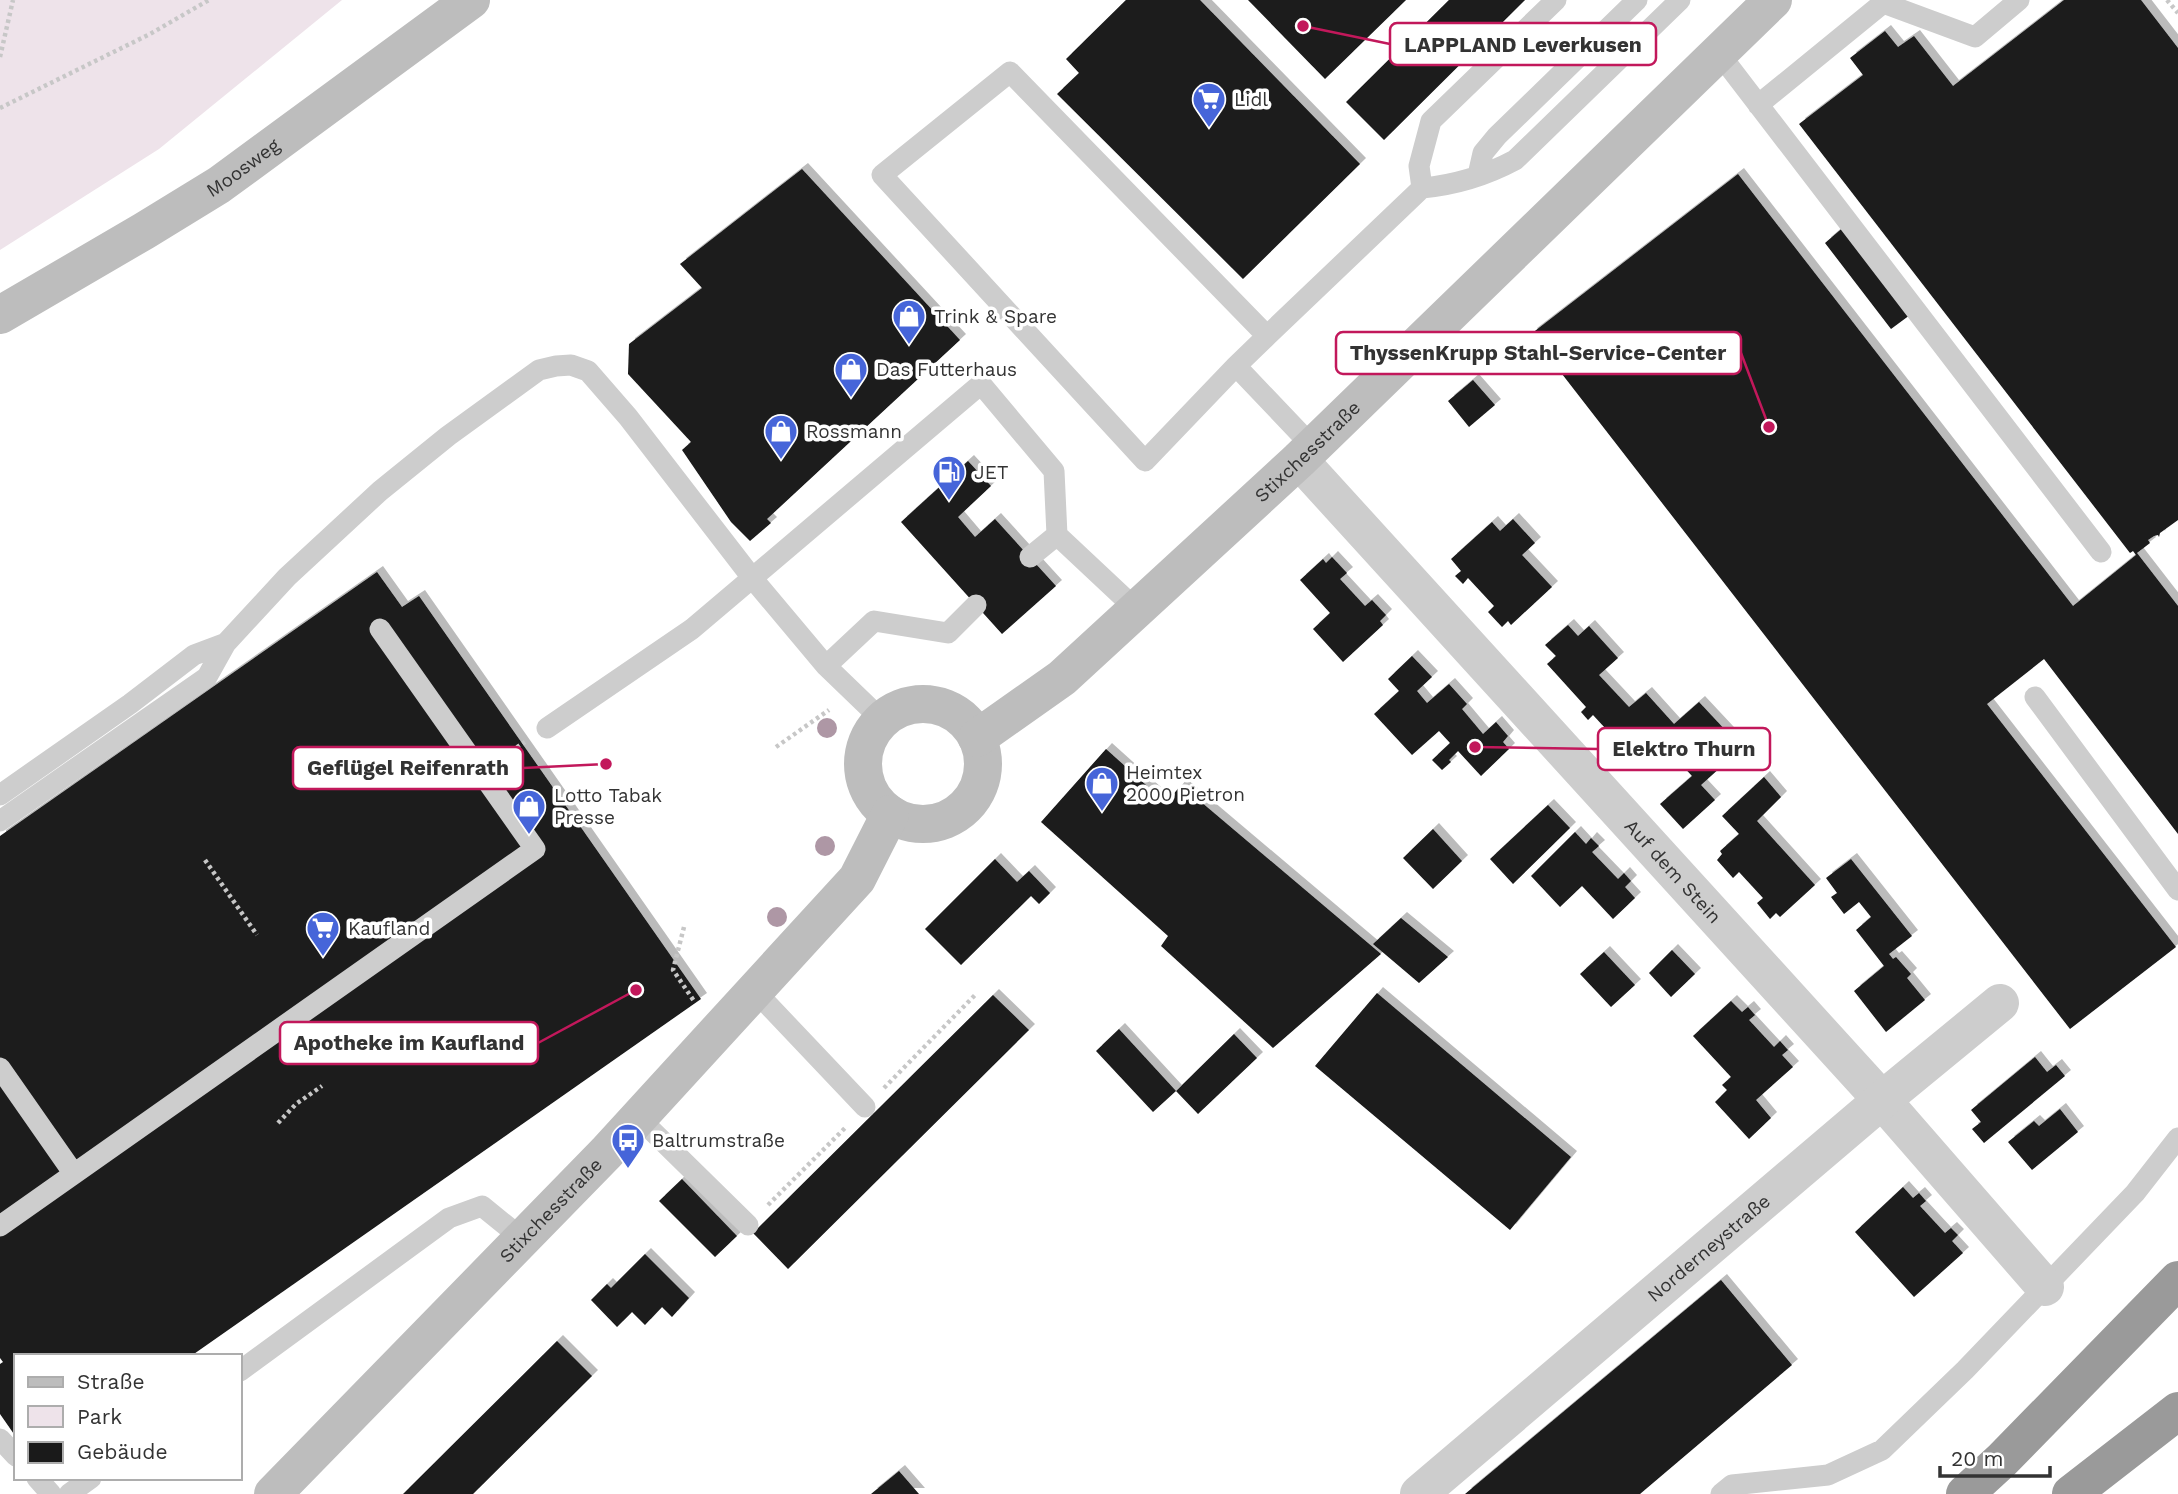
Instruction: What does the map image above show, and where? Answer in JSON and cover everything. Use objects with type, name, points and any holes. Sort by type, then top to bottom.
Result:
[{"type":"highway","points":[[1965,1494],[2002,1460],[2178,1280]]},
{"type":"highway","points":[[2071,1494],[2178,1411]]},
{"type":"street","name":"Moosweg","points":[[0,315],[219,185],[471,0]]},
{"type":"street","name":"Stixchesstraße","points":[[977,738],[1062,678],[1137,610],[1306,453],[1773,0]]},
{"type":"street","name":"Auf dem Stein","points":[[1306,453],[2045,1287]]},
{"type":"street","points":[[915,705],[934,706],[951,712],[966,723],[977,738],[982,757],[982,776],[975,794],[963,810],[946,820],[927,824],[908,823],[890,814],[877,802],[867,787],[863,769],[864,751],[870,734],[882,720],[898,710],[915,705]]},
{"type":"street","name":"Stixchesstraße","points":[[272,1494],[524,1240],[857,879],[890,814]]},
{"type":"street","name":"Norderneystraße","points":[[1419,1494],[2000,1003]]},
{"type":"lane","points":[[1422,188],[1419,166],[1431,121],[1556,0]]},
{"type":"lane","points":[[1478,175],[1483,153],[1497,136],[1637,0]]},
{"type":"lane","points":[[1267,336],[1010,72],[882,175],[1145,461],[1236,366],[1422,188],[1446,186],[1496,170],[1515,160],[1680,0]]},
{"type":"lane","points":[[1759,105],[1883,3],[1897,3],[1975,37],[2019,0]]},
{"type":"lane","points":[[1718,52],[2101,552]]},
{"type":"lane","points":[[0,821],[207,677],[226,643],[287,577],[380,491],[448,436],[519,384],[539,370],[556,366],[571,365],[588,371],[628,417],[753,579],[826,666],[882,720]]},
{"type":"lane","points":[[1236,366],[1306,453]]},
{"type":"lane","points":[[547,728],[692,629],[981,384],[1054,471],[1057,535],[1137,610]]},
{"type":"lane","points":[[1030,557],[1057,535]]},
{"type":"lane","points":[[826,666],[874,621],[948,633],[976,605]]},
{"type":"lane","points":[[0,1226],[535,849],[380,629]]},
{"type":"lane","points":[[0,795],[130,704],[194,655],[226,643]]},
{"type":"lane","points":[[2035,697],[2178,890]]},
{"type":"lane","points":[[755,991],[865,1107]]},
{"type":"lane","points":[[0,1068],[74,1174]]},
{"type":"lane","points":[[639,1118],[748,1225]]},
{"type":"lane","points":[[1721,1494],[1731,1485],[1828,1475],[1882,1450],[1965,1370],[2045,1287],[2134,1193],[2178,1138]]},
{"type":"lane","points":[[242,1370],[449,1218],[482,1206],[524,1240]]},
{"type":"lane","points":[[0,1438],[14,1454]]},
{"type":"lane","points":[[39,1480],[51,1494]]},
{"type":"lane","points":[[69,1494],[88,1480]]},
{"type":"path","points":[[0,57],[13,0]]},
{"type":"path","points":[[0,108],[139,40],[209,0]]},
{"type":"path","points":[[2167,0],[2178,13]]},
{"type":"path","points":[[776,747],[833,707],[849,689]]},
{"type":"path","points":[[205,860],[257,935]]},
{"type":"path","points":[[684,927],[673,970],[685,988]]},
{"type":"path","points":[[278,1123],[296,1104],[323,1086]]},
{"type":"green space","points":[[0,0],[342,0],[159,149],[0,250]]},
{"type":"building","name":"Lidl","points":[[1126,0],[1200,0],[1360,164],[1243,279],[1057,94],[1079,73],[1066,59]]},
{"type":"building","points":[[1248,0],[1406,0],[1325,79]]},
{"type":"building","points":[[1449,0],[1525,0],[1384,140],[1346,102]]},
{"type":"building","points":[[2064,0],[2141,0],[2178,48],[2178,520],[2160,533],[2159,537],[2154,536],[2148,540],[2150,543],[2137,553],[2178,606],[2178,834],[2044,659],[1987,704],[2176,947],[2070,1029],[1531,334],[1738,174],[2073,606],[2136,555],[2133,551],[2130,553],[1799,124],[1863,75],[1850,58],[1885,31],[1898,47],[1914,36],[1953,86]]},
{"type":"building","points":[[802,169],[960,340],[767,519],[771,523],[750,541],[731,522],[682,450],[691,442],[628,374],[629,344],[702,288],[680,264]]},
{"type":"building","points":[[1846,225],[1914,312],[1891,329],[1825,243]]},
{"type":"building","points":[[1473,380],[1495,405],[1469,427],[1448,401]]},
{"type":"building","points":[[968,461],[991,486],[958,517],[975,537],[995,519],[1056,586],[1002,634],[901,522]]},
{"type":"building","points":[[1513,519],[1535,543],[1522,555],[1552,587],[1511,625],[1508,621],[1502,627],[1488,612],[1494,606],[1468,578],[1463,584],[1455,576],[1461,571],[1451,559],[1492,522],[1500,531]]},
{"type":"building","points":[[1332,557],[1347,573],[1340,579],[1365,606],[1372,600],[1386,615],[1380,621],[1383,625],[1343,662],[1313,629],[1330,613],[1300,580],[1323,559],[1326,563]]},
{"type":"building","name":"Kaufland","points":[[377,572],[402,607],[419,596],[701,999],[194,1354],[14,1354],[14,1434],[0,1414],[0,1364],[3,1362],[0,1358],[0,836]]},
{"type":"building","points":[[1568,625],[1578,636],[1589,626],[1618,658],[1599,675],[1629,707],[1646,693],[1674,724],[1699,702],[1742,748],[1701,785],[1715,800],[1683,829],[1660,804],[1692,776],[1659,741],[1637,762],[1633,758],[1627,764],[1612,748],[1618,742],[1593,715],[1588,720],[1581,712],[1586,707],[1547,664],[1556,656],[1545,645]]},
{"type":"building","points":[[1412,656],[1432,677],[1417,691],[1427,703],[1449,684],[1467,704],[1462,709],[1483,734],[1496,722],[1508,736],[1503,742],[1509,749],[1481,776],[1458,751],[1442,770],[1432,760],[1450,743],[1439,731],[1412,755],[1374,714],[1399,691],[1388,679]]},
{"type":"building","points":[[1106,749],[1166,803],[1181,785],[1381,954],[1273,1048],[1161,946],[1168,936],[1041,822]]},
{"type":"building","points":[[1764,777],[1781,797],[1757,821],[1815,885],[1780,917],[1776,913],[1770,919],[1757,903],[1763,898],[1739,872],[1733,878],[1717,860],[1722,854],[1720,851],[1739,834],[1722,816]]},
{"type":"building","points":[[1548,805],[1570,828],[1513,884],[1490,859]]},
{"type":"building","points":[[1433,829],[1462,861],[1433,889],[1403,858]]},
{"type":"building","points":[[1575,832],[1586,844],[1591,838],[1599,846],[1592,852],[1618,879],[1624,873],[1631,881],[1625,887],[1635,898],[1613,919],[1582,886],[1560,907],[1531,876]]},
{"type":"building","points":[[995,859],[1017,882],[1029,871],[1050,893],[1039,904],[1031,896],[961,965],[925,929]]},
{"type":"building","points":[[1851,859],[1912,936],[1889,954],[1893,959],[1896,957],[1911,974],[1907,978],[1925,1000],[1886,1032],[1854,991],[1884,966],[1856,930],[1871,917],[1859,902],[1844,914],[1831,897],[1837,893],[1826,878]]},
{"type":"building","points":[[1401,918],[1448,957],[1419,983],[1373,944]]},
{"type":"building","points":[[1672,950],[1695,974],[1671,997],[1649,973]]},
{"type":"building","points":[[1604,952],[1635,985],[1611,1007],[1580,974]]},
{"type":"building","points":[[1377,993],[1571,1157],[1510,1230],[1315,1066]]},
{"type":"building","points":[[993,995],[1029,1030],[788,1269],[753,1233]]},
{"type":"building","points":[[1731,1001],[1742,1012],[1748,1007],[1755,1015],[1749,1020],[1774,1047],[1780,1041],[1788,1050],[1782,1055],[1793,1067],[1756,1100],[1771,1118],[1749,1139],[1715,1102],[1727,1090],[1722,1085],[1731,1077],[1693,1036]]},
{"type":"building","points":[[1119,1029],[1176,1091],[1153,1112],[1096,1051]]},
{"type":"building","points":[[1234,1034],[1257,1058],[1198,1114],[1176,1091]]},
{"type":"building","points":[[2035,1057],[2047,1072],[2056,1065],[2065,1076],[1984,1143],[1972,1129],[1981,1122],[1971,1110]]},
{"type":"building","points":[[2060,1109],[2078,1132],[2032,1170],[2008,1142],[2034,1121],[2039,1126]]},
{"type":"building","points":[[682,1179],[737,1236],[715,1257],[659,1201]]},
{"type":"building","points":[[1903,1187],[1913,1198],[1919,1193],[1926,1201],[1920,1206],[1945,1233],[1951,1228],[1958,1235],[1952,1241],[1963,1253],[1914,1297],[1855,1232]]},
{"type":"building","points":[[645,1254],[689,1298],[672,1317],[662,1307],[645,1325],[632,1312],[617,1327],[591,1300],[607,1284],[611,1288]]},
{"type":"building","points":[[1721,1280],[1792,1365],[1640,1494],[1465,1494]]},
{"type":"building","points":[[557,1341],[592,1376],[473,1494],[403,1494]]},
{"type":"building","points":[[899,1471],[919,1494],[871,1494]]},
{"type":"place","name":"LAPPLAND Leverkusen","points":[[1303,26]]},
{"type":"place","name":"Lidl","points":[[1209,129]]},
{"type":"place","name":"Trink & Spare","points":[[909,346]]},
{"type":"place","name":"Das Futterhaus","points":[[851,399]]},
{"type":"place","name":"ThyssenKrupp Stahl-Service-Center","points":[[1769,427]]},
{"type":"place","name":"Rossmann","points":[[781,461]]},
{"type":"place","name":"JET","points":[[949,502]]},
{"type":"place","name":"Elektro Thurn","points":[[1475,747]]},
{"type":"place","name":"Geflügel Reifenrath","points":[[606,764]]},
{"type":"place","name":"Heimtex 2000 Pietron","points":[[1102,813]]},
{"type":"place","name":"Lotto Tabak Presse","points":[[529,836]]},
{"type":"place","name":"Kaufland","points":[[323,958]]},
{"type":"place","name":"Apotheke im Kaufland","points":[[636,990]]},
{"type":"place","name":"Baltrumstraße","points":[[628,1170]]}]
